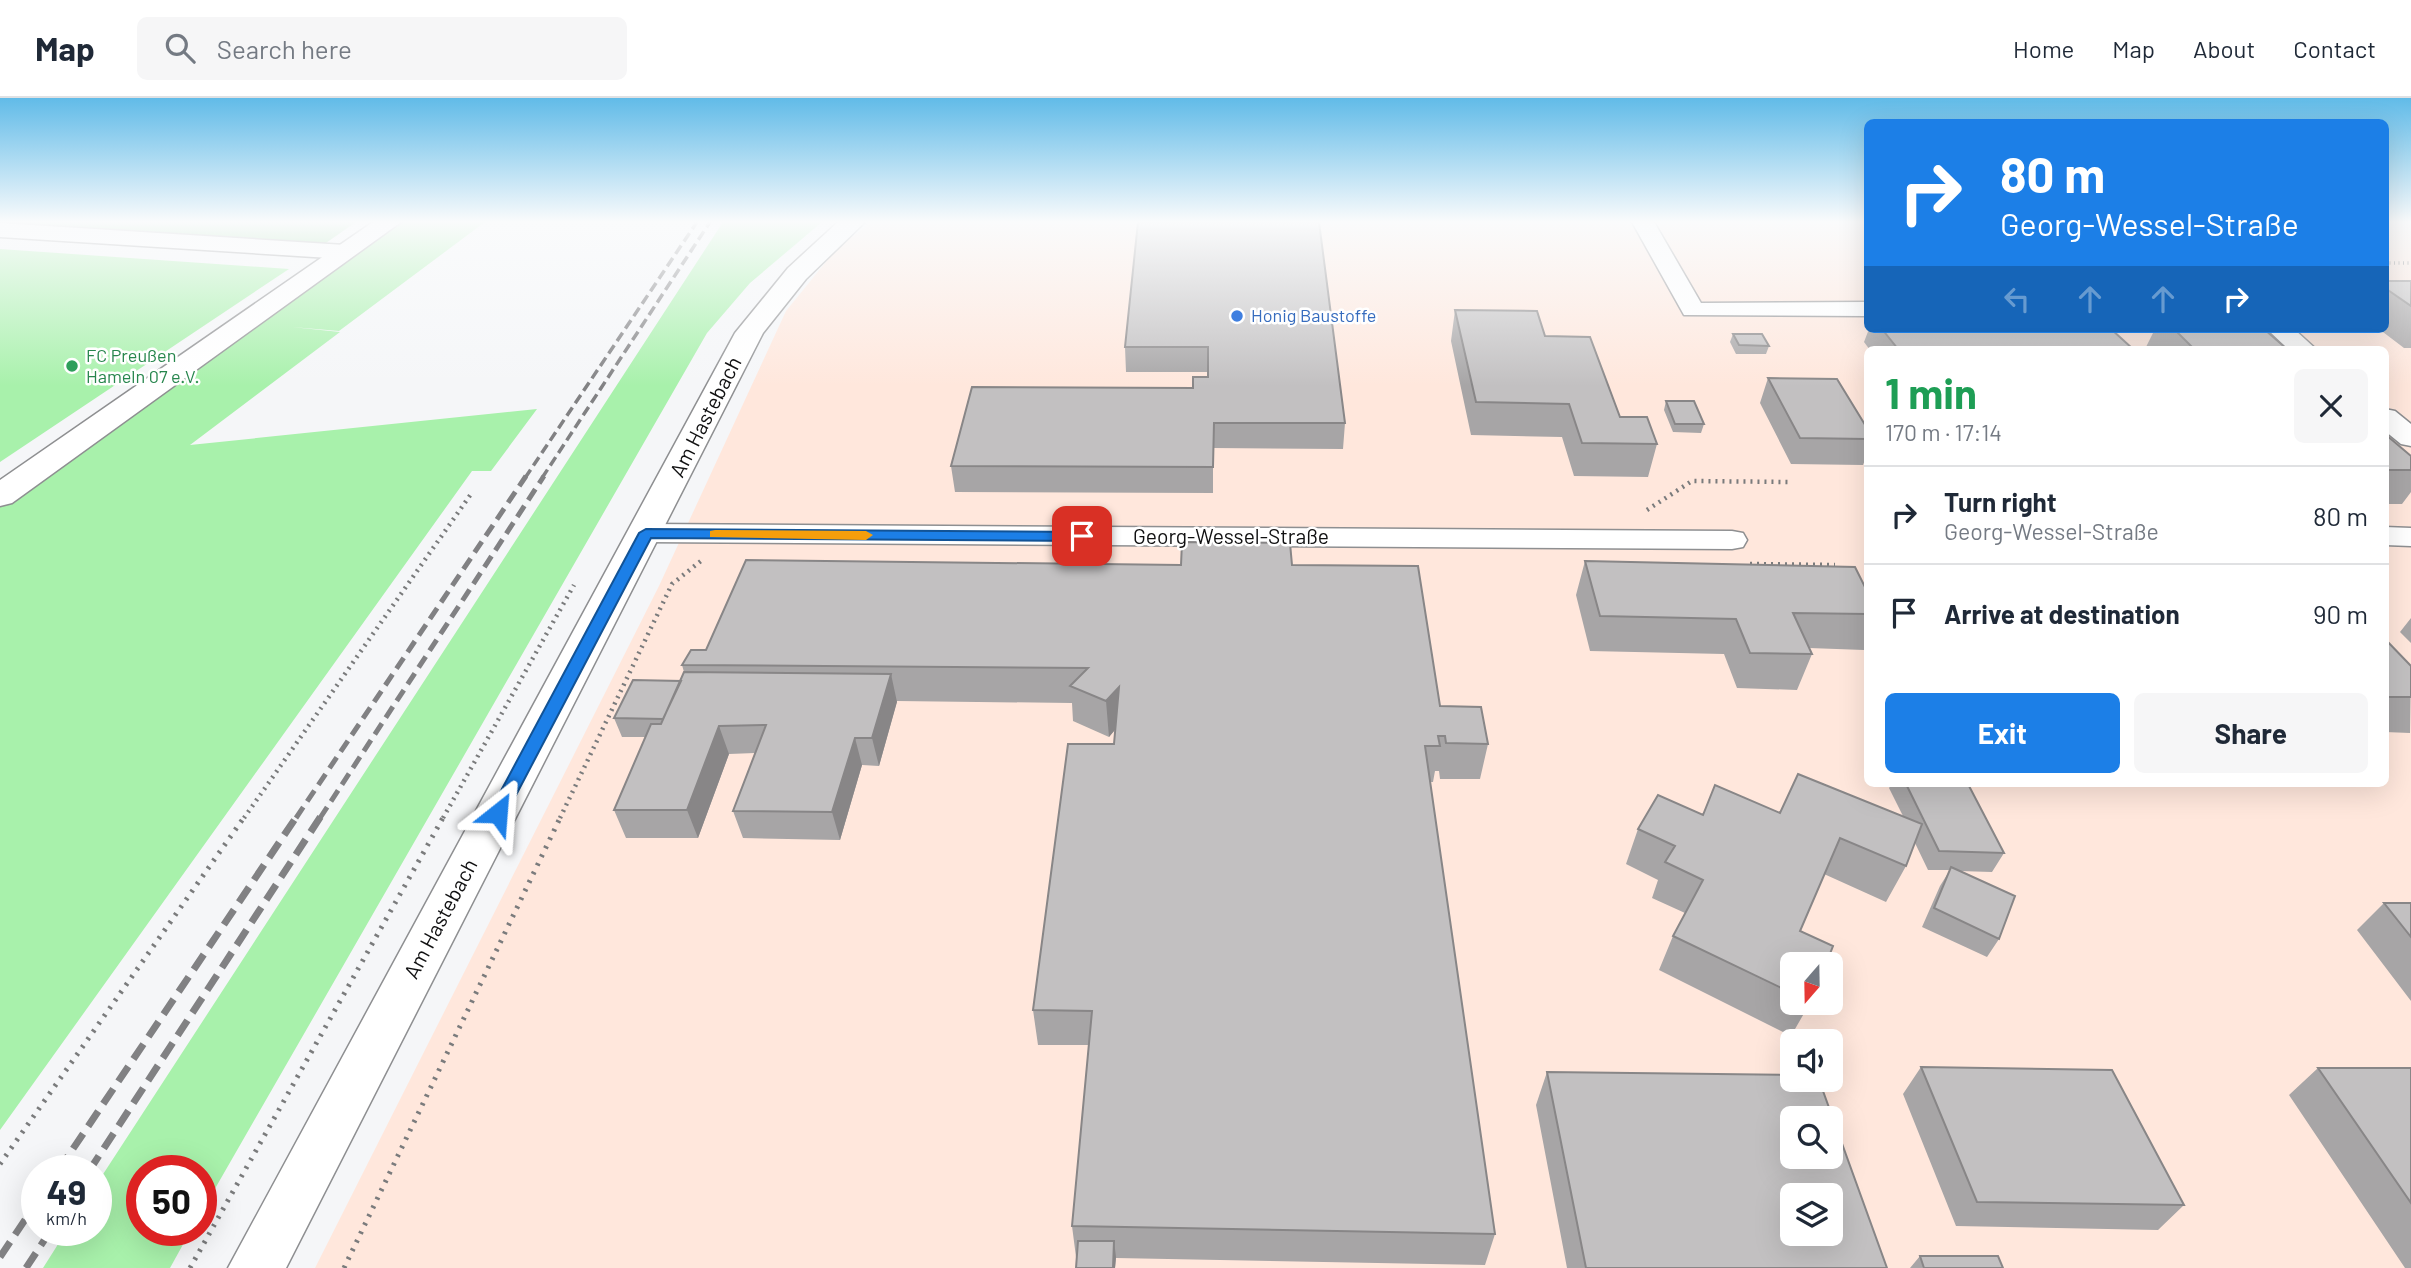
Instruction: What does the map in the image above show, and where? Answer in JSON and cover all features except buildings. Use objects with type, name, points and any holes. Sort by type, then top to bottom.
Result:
[{"type":"main road","points":[[0,496],[62,449],[310,277]]},
{"type":"main road","name":"Am Hastebach","points":[[256,1268],[646,533],[749,333],[794,277]]},
{"type":"street","points":[[1674,277],[1693,310],[1864,309]]},
{"type":"street","points":[[2284,333],[2299,346]]},
{"type":"street","points":[[2389,420],[2411,438]]},
{"type":"street","name":"Georg-Wessel-Straße","points":[[646,533],[1732,540]]},
{"type":"street","points":[[2389,536],[2411,537]]},
{"type":"path","points":[[0,1164],[471,494]]},
{"type":"path","points":[[344,1268],[672,584],[701,562],[712,534]]},
{"type":"path","points":[[190,1268],[575,584]]},
{"type":"shaded area","points":[[814,277],[1864,277],[1864,333],[2389,333],[2389,277],[2411,277],[2411,1268],[315,1268],[659,586],[786,311]]},
{"type":"green space","name":"FC Preußen Hameln 07 e.V.","points":[[0,277],[278,277],[0,462]]},
{"type":"green space","points":[[313,277],[412,277],[339,331],[292,327],[340,332],[190,445],[537,409],[491,471],[472,471],[0,1130],[0,496]]},
{"type":"green space","points":[[687,277],[758,277],[707,333],[217,1185],[217,1155],[126,1155],[126,1246],[182,1246],[170,1268],[43,1268],[57,1246],[112,1246],[112,1160]]},
{"type":"railway","points":[[525,478],[660,277]]},
{"type":"railway","points":[[542,478],[674,277]]},
{"type":"railway","points":[[296,818],[526,476]]},
{"type":"railway","points":[[320,818],[544,476]]},
{"type":"railway","points":[[69,1155],[297,816]]},
{"type":"railway","points":[[99,1155],[321,816]]},
{"type":"railway","points":[[0,1257],[21,1226]]},
{"type":"railway","points":[[26,1268],[40,1246]]},
{"type":"slow traffic","points":[[715,534],[866,535]]},
{"type":"place","name":"Honig Baustoffe","points":[[1237,316]]},
{"type":"place","name":"FC Preußen Hameln 07 e.V.","points":[[72,366]]},
{"type":"route","points":[[498,813],[646,533],[1082,536]]}]
